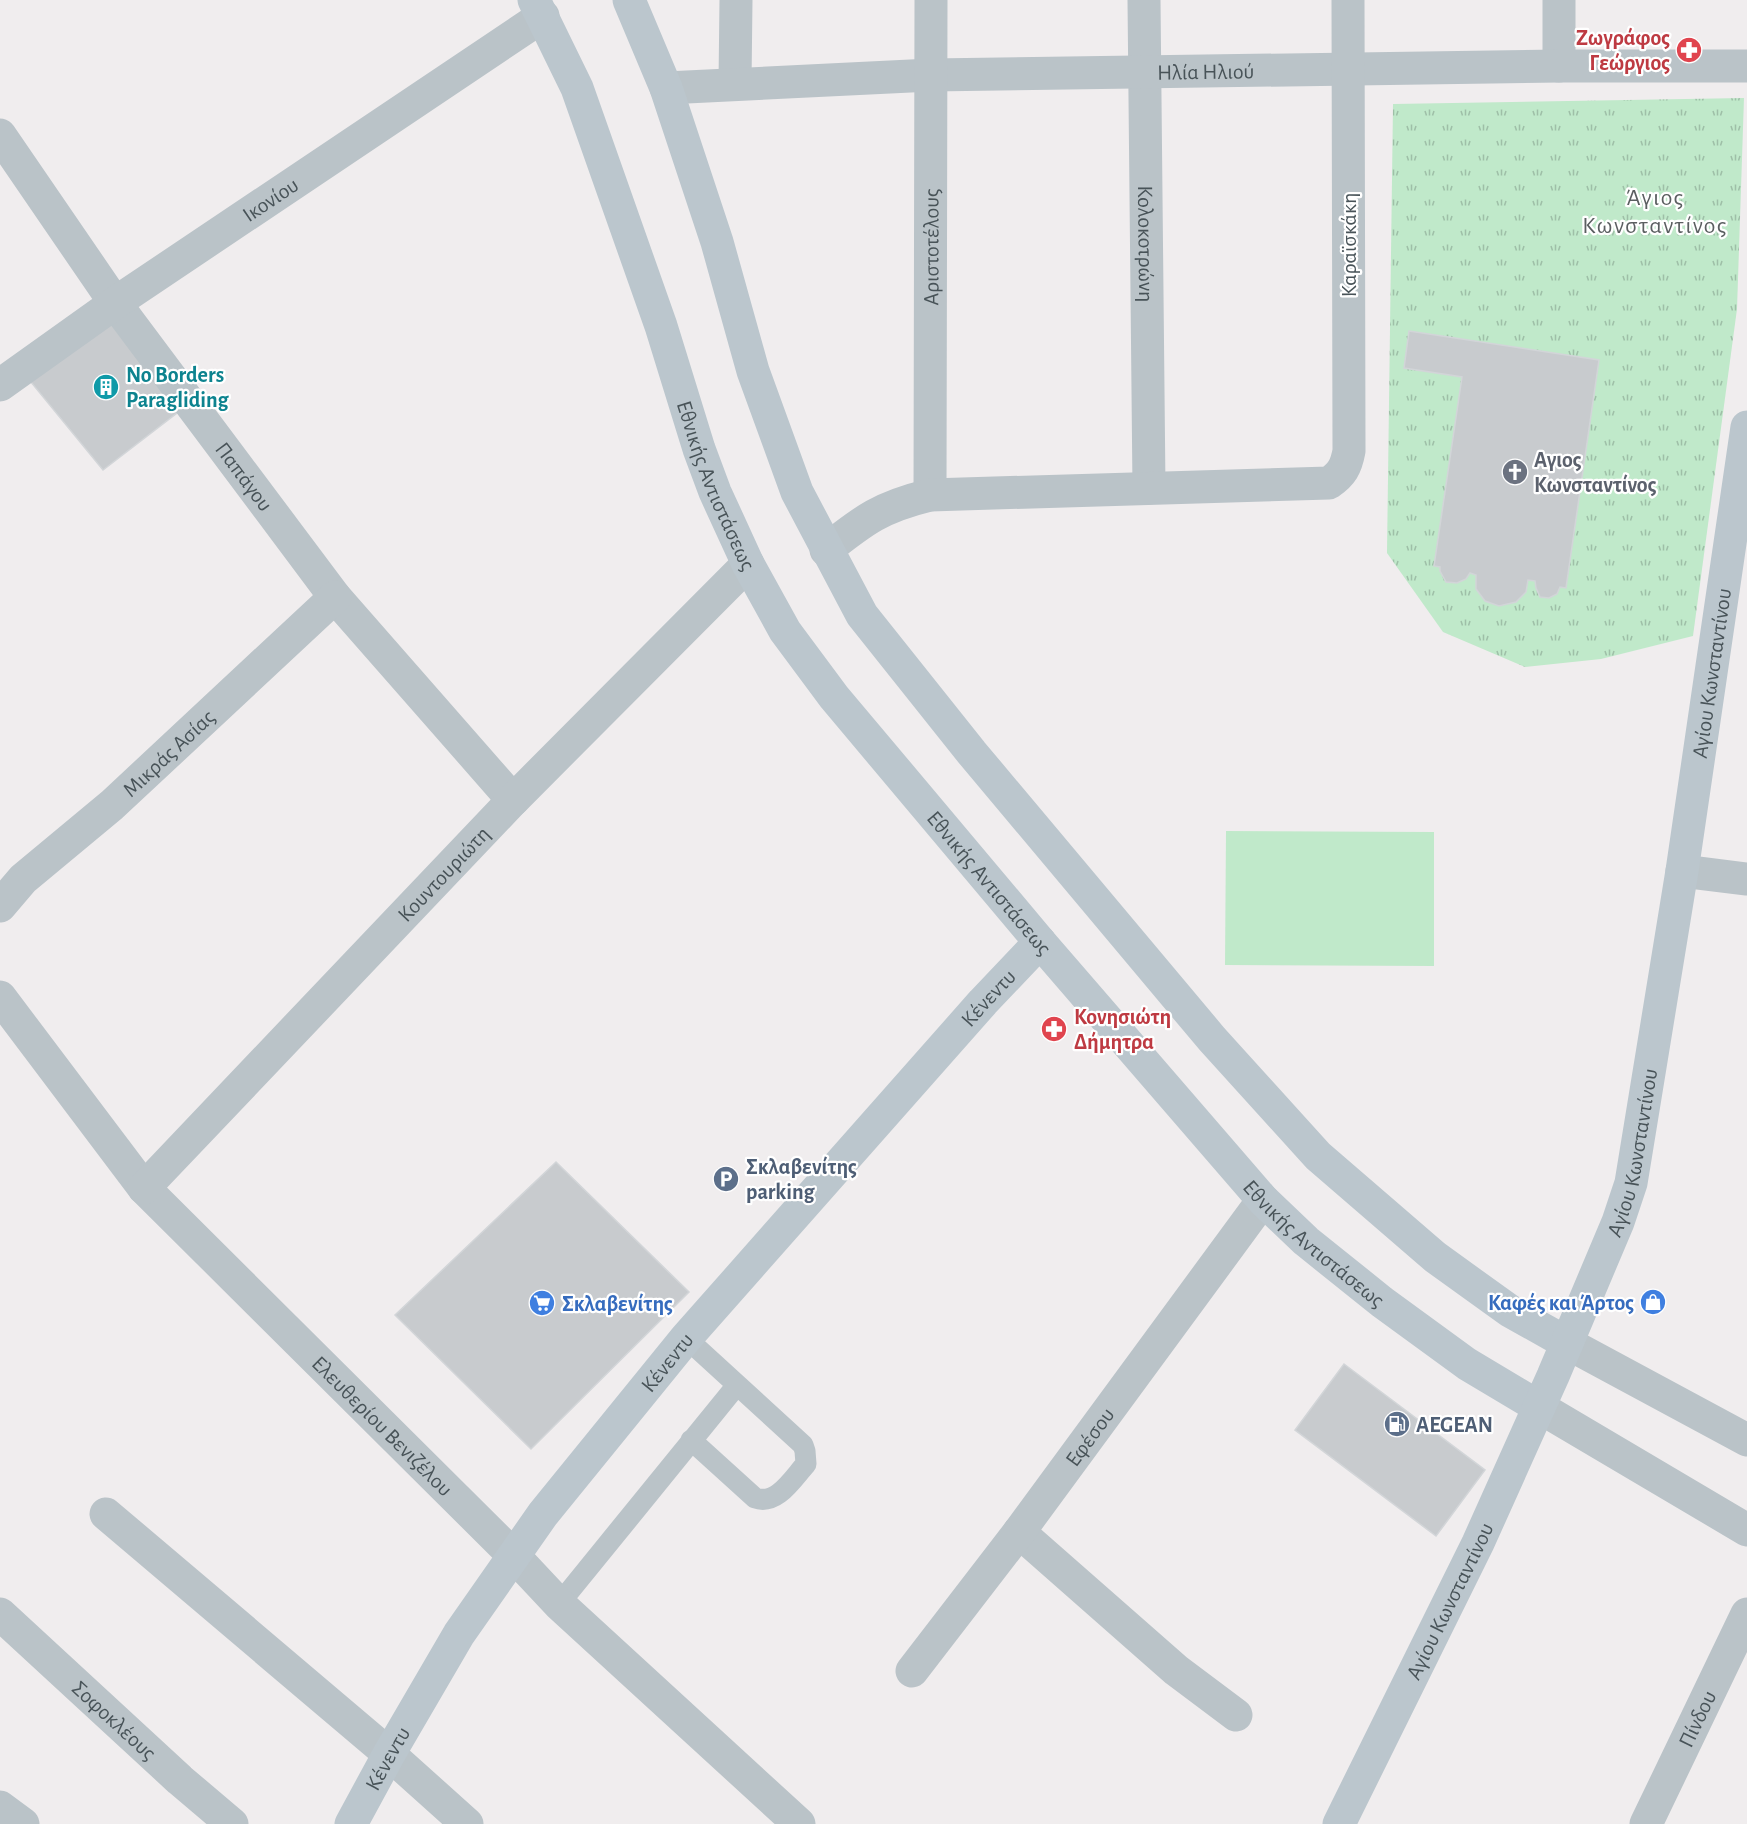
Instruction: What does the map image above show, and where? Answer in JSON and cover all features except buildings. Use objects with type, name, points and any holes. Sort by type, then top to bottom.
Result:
[{"type":"main road","points":[[629,0],[666,88],[717,242],[753,371],[797,492],[862,615],[972,753],[1212,1039],[1318,1156],[1435,1257],[1510,1311],[1567,1343]]},
{"type":"main road","name":"Εθνικής Αντιστάσεως","points":[[538,8],[577,88],[662,326],[707,471],[748,564],[785,631],[834,698],[1040,942],[1263,1200],[1306,1241],[1382,1302],[1467,1364],[1539,1407]]},
{"type":"main road","name":"Αγίου Κωνσταντίνου","points":[[1339,1824],[1478,1543],[1567,1343],[1618,1222],[1631,1183],[1738,541],[1747,427]]},
{"type":"main road","name":"Κένεντυ","points":[[351,1824],[388,1754],[459,1634],[543,1514],[686,1338],[983,1002],[1040,942]]},
{"type":"street","points":[[735,84],[736,0]]},
{"type":"street","name":"Αριστοτέλους","points":[[930,495],[931,0]]},
{"type":"street","name":"Κολοκοτρώνη","points":[[1144,0],[1149,488]]},
{"type":"street","name":"Καραϊσκάκη","points":[[1149,488],[1329,483],[1346,467],[1349,451],[1348,0]]},
{"type":"street","points":[[1559,0],[1559,66]]},
{"type":"street","name":"Ικονίου","points":[[0,385],[538,8]]},
{"type":"street","name":"Ηλία Ηλιού","points":[[666,88],[931,75],[1559,66],[1747,66]]},
{"type":"street","name":"Παπάγου","points":[[0,135],[115,303],[335,597],[513,800]]},
{"type":"street","points":[[826,550],[863,520],[877,512],[904,501],[930,495],[1149,488]]},
{"type":"street","name":"Κουντουριώτη","points":[[144,1188],[513,800],[748,564]]},
{"type":"street","name":"Μικράς Ασίας","points":[[0,906],[23,879],[112,805],[335,597]]},
{"type":"street","points":[[1682,871],[1747,879]]},
{"type":"street","name":"Ελευθερίου Βενιζέλου","points":[[0,997],[144,1188],[559,1604],[799,1824]]},
{"type":"street","name":"Εφέσου","points":[[912,1671],[1019,1532],[1263,1200]]},
{"type":"street","points":[[1567,1343],[1747,1440]]},
{"type":"street","name":"Εθνικής Αντιστάσεως","points":[[1539,1407],[1747,1530]]},
{"type":"street","points":[[106,1514],[467,1824]]},
{"type":"street","points":[[1019,1532],[1176,1670],[1236,1715]]},
{"type":"street","name":"Σοφοκλέους","points":[[0,1614],[180,1780],[232,1824]]},
{"type":"street","name":"Πίνδου","points":[[1646,1824],[1747,1614]]},
{"type":"street","points":[[0,1806],[23,1824]]},
{"type":"lane","points":[[686,1338],[803,1445],[806,1464],[776,1497],[762,1501],[755,1498],[691,1440]]},
{"type":"lane","points":[[559,1604],[736,1385]]},
{"type":"green space","points":[[1744,98],[1737,309],[1693,636],[1601,659],[1525,667],[1443,632],[1387,553],[1393,104]]},
{"type":"green space","points":[[1226,831],[1434,832],[1434,966],[1225,965]]},
{"type":"place","name":"Ζωγράφος Γεώργιος","points":[[1689,50]]},
{"type":"place","name":"No Borders Paragliding","points":[[106,387]]},
{"type":"place","name":"Αγιος Κωνσταντίνος","points":[[1515,472]]},
{"type":"place","name":"Κονησιώτη Δήμητρα","points":[[1054,1029]]},
{"type":"place","name":"Σκλαβενίτης parking","points":[[726,1179]]},
{"type":"place","name":"Καφές και Άρτος","points":[[1653,1302]]},
{"type":"place","name":"Σκλαβενίτης","points":[[542,1303]]},
{"type":"place","name":"AEGEAN","points":[[1397,1424]]},
{"type":"district","name":"Άγιος Κωνσταντίνος","points":[[1655,211]]}]
